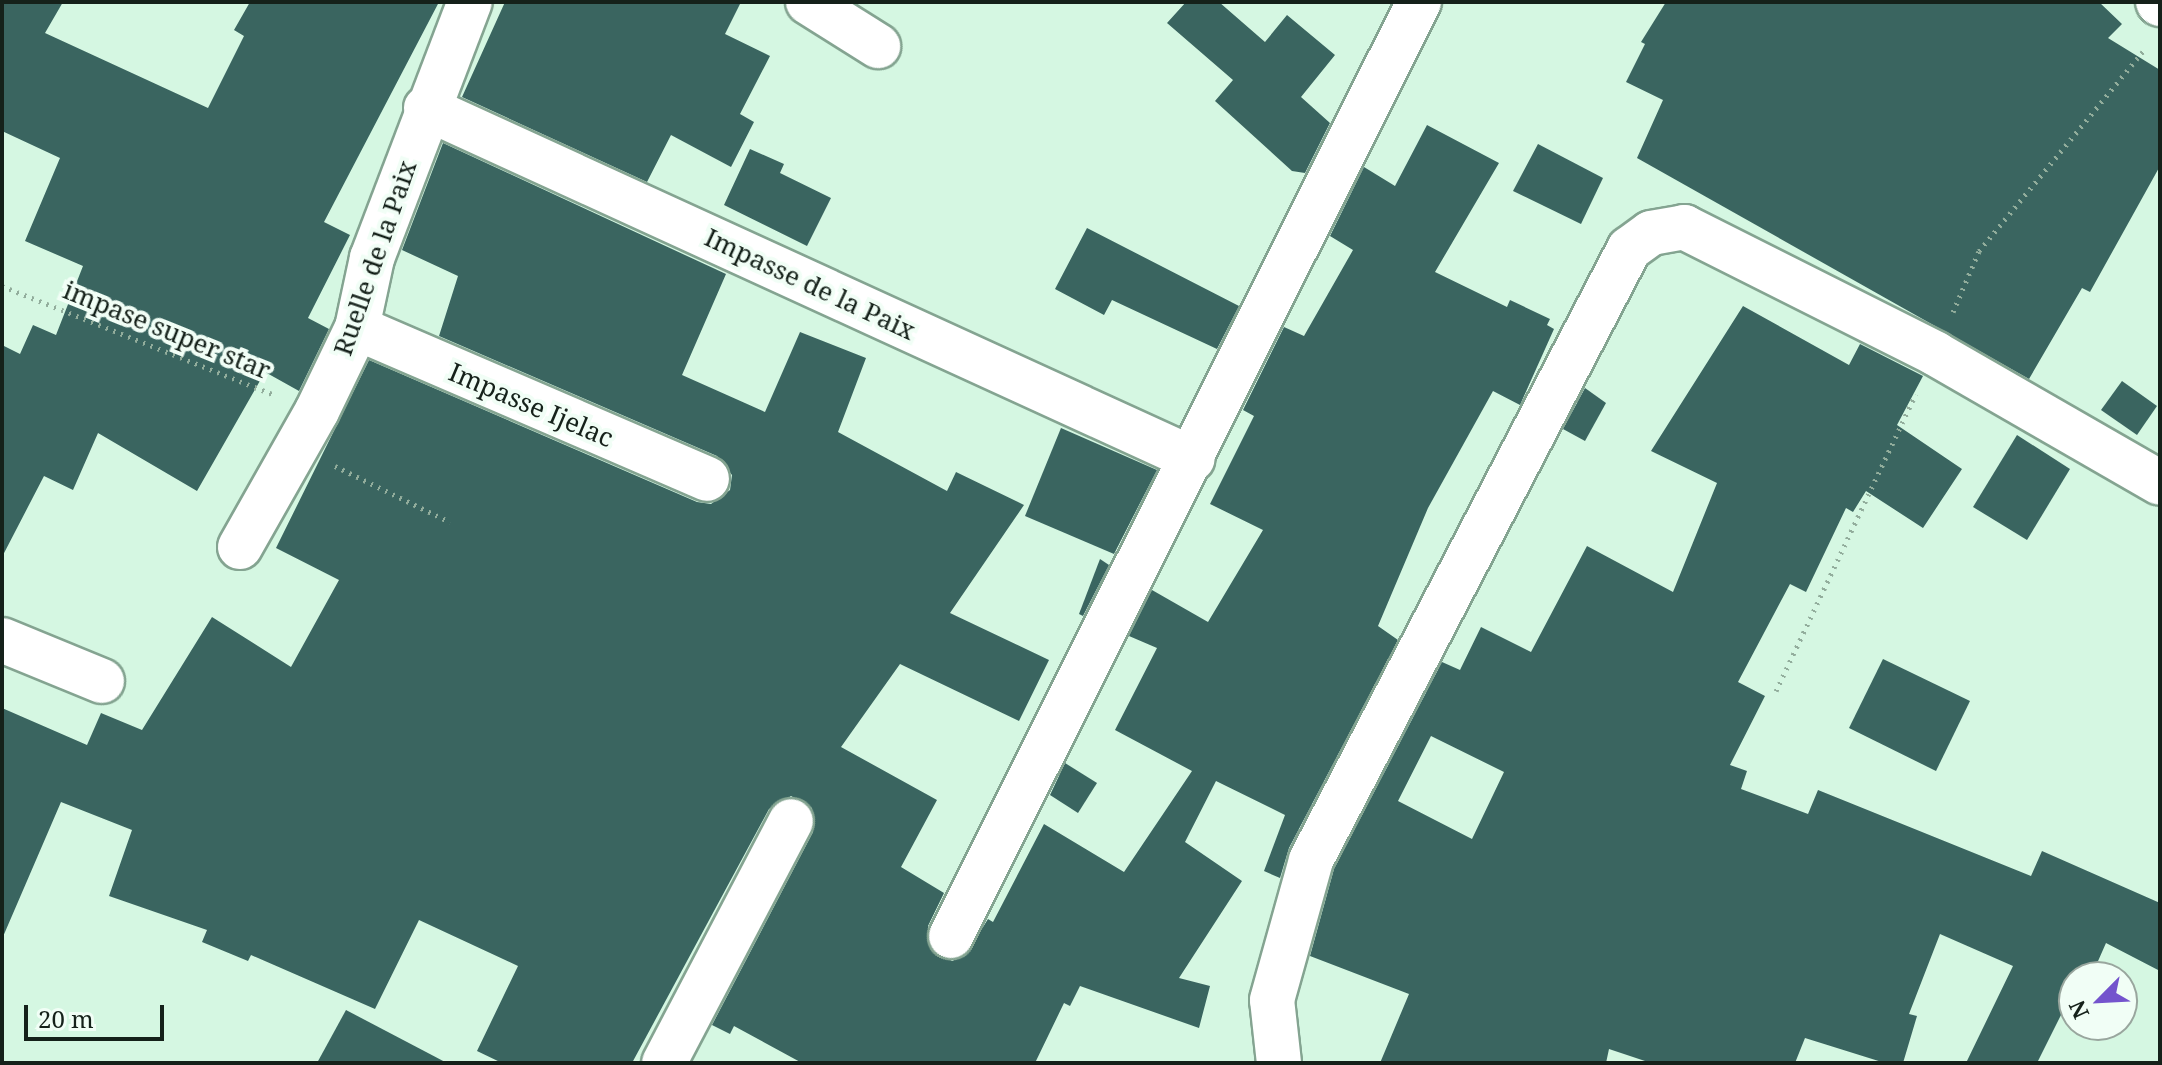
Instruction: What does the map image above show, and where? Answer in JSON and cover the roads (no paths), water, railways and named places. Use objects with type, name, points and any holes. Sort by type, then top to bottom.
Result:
[{"type":"street","name":"Ruelle de la Paix","points":[[240,547],[307,427],[357,328],[372,258],[426,108],[470,2]]},
{"type":"street","points":[[808,2],[878,46]]},
{"type":"street","points":[[951,936],[1193,459],[1419,2]]},
{"type":"street","name":"Impasse de la Paix","points":[[426,108],[1193,459]]},
{"type":"street","points":[[1279,1063],[1272,1000],[1311,860],[1629,249],[1651,233],[1684,227],[1936,354],[2160,483]]},
{"type":"street","name":"Impasse Ijelac","points":[[357,328],[707,479]]},
{"type":"street","points":[[2,640],[102,681]]},
{"type":"street","points":[[664,1063],[791,821]]}]
